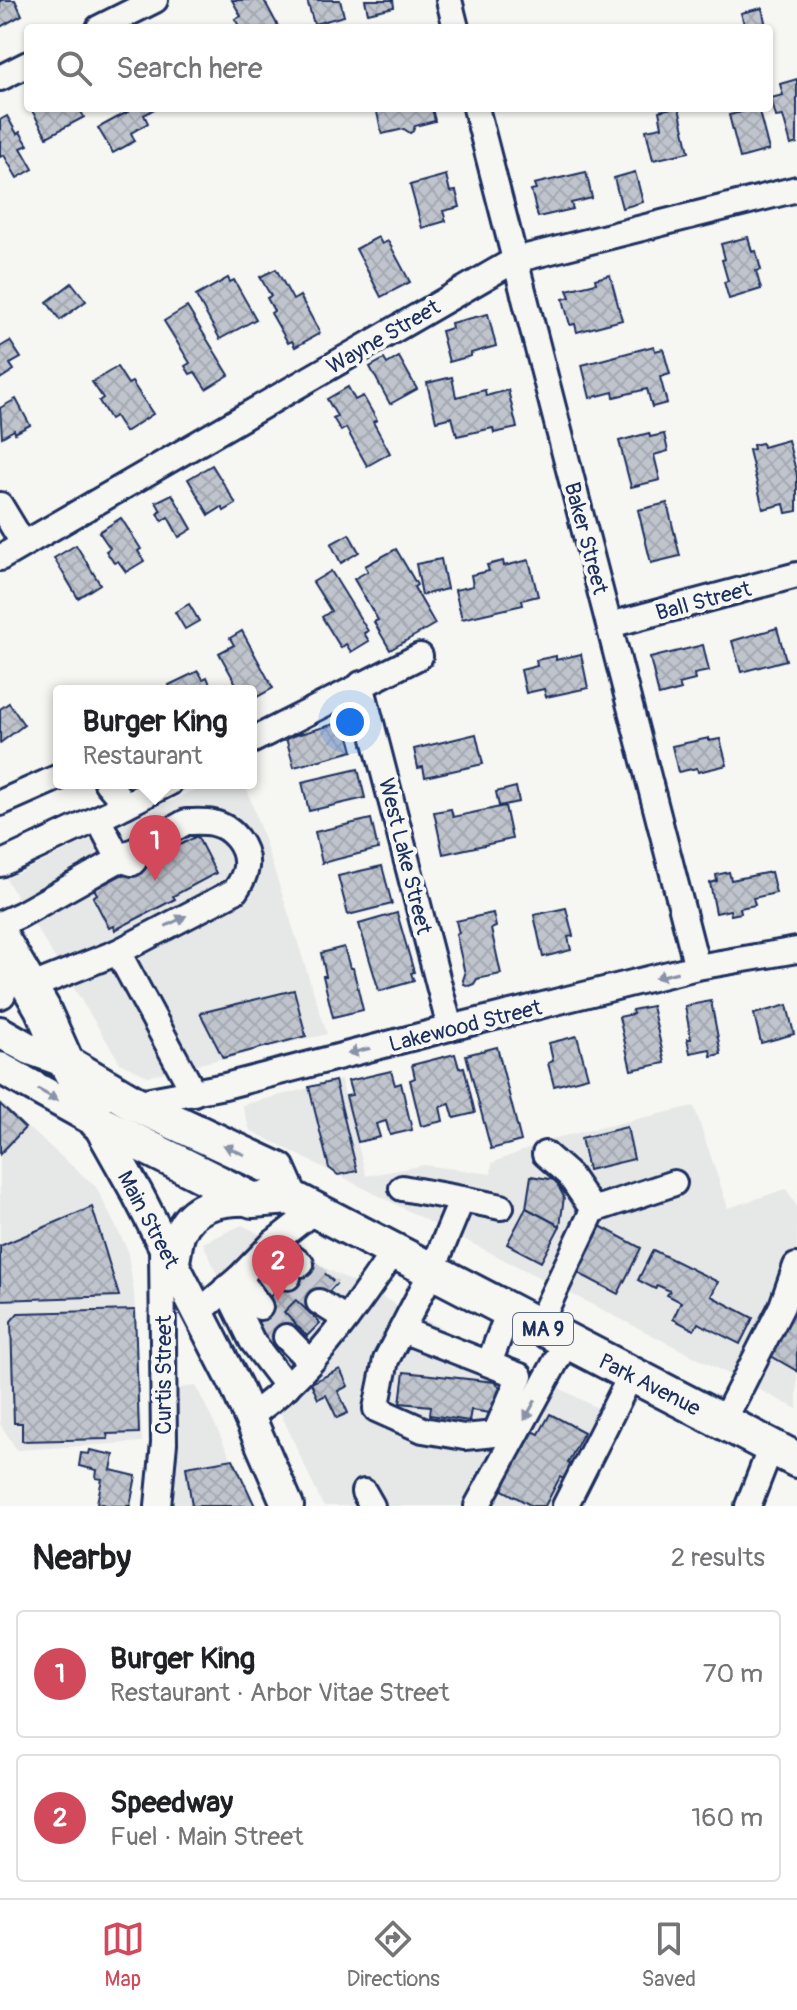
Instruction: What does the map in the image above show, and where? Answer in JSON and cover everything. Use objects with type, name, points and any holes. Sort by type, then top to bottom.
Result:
[{"type":"highway","name":"Main Street","points":[[6,946],[15,990],[66,1062],[97,1122]]},
{"type":"highway","name":"Park Avenue","points":[[66,1062],[134,1103],[278,1170],[303,1204],[784,1453]]},
{"type":"highway","points":[[97,1122],[252,1200],[303,1204]]},
{"type":"main road","points":[[0,1032],[30,1049],[66,1062]]},
{"type":"main road","points":[[0,1068],[97,1122]]},
{"type":"main road","name":"Main Street","points":[[97,1122],[198,1313],[288,1506]]},
{"type":"main road","points":[[168,1254],[194,1213],[210,1203],[252,1200]]},
{"type":"street","points":[[107,24],[155,0]]},
{"type":"street","points":[[449,0],[455,24]]},
{"type":"street","points":[[0,78],[24,66]]},
{"type":"street","name":"Baker Street","points":[[477,112],[697,967]]},
{"type":"street","name":"Wayne Street","points":[[0,558],[515,260],[797,189]]},
{"type":"street","points":[[0,505],[23,543]]},
{"type":"street","name":"Ball Street","points":[[610,625],[797,575]]},
{"type":"street","points":[[257,738],[420,656]]},
{"type":"street","name":"West Lake Street","points":[[361,684],[450,1028]]},
{"type":"street","points":[[0,803],[53,780]]},
{"type":"street","points":[[112,789],[126,805]]},
{"type":"street","points":[[0,864],[157,789]]},
{"type":"street","points":[[98,819],[119,859]]},
{"type":"street","points":[[0,924],[186,822],[212,822],[228,829],[238,839],[244,853],[246,865],[243,879],[235,891],[118,952],[15,990]]},
{"type":"street","name":"Lakewood Street","points":[[134,1103],[194,1093],[697,967],[797,950]]},
{"type":"street","points":[[118,952],[194,1093]]},
{"type":"street","points":[[545,1154],[569,1175],[593,1210]]},
{"type":"street","points":[[477,1506],[538,1326],[593,1210],[674,1183]]},
{"type":"street","points":[[402,1188],[501,1207]]},
{"type":"street","points":[[402,1330],[520,1376],[495,1434],[464,1437],[423,1430],[376,1409],[386,1360],[432,1271],[462,1199]]},
{"type":"street","points":[[198,1313],[268,1248],[303,1204]]},
{"type":"street","points":[[268,1248],[295,1271]]},
{"type":"street","points":[[249,1417],[274,1400],[310,1362],[351,1312],[394,1251]]},
{"type":"street","name":"Curtis Street","points":[[158,1506],[164,1443],[168,1254]]},
{"type":"street","points":[[723,1422],[782,1306],[796,1266]]},
{"type":"street","points":[[232,1283],[260,1307]]},
{"type":"street","points":[[232,1283],[252,1341],[287,1387]]},
{"type":"street","points":[[325,1296],[351,1312]]},
{"type":"street","points":[[489,1363],[538,1326]]},
{"type":"street","points":[[286,1337],[310,1362]]},
{"type":"street","points":[[565,1506],[631,1375]]},
{"type":"street","points":[[748,1506],[784,1453]]},
{"type":"shaded area","points":[[196,789],[247,789],[327,1034],[148,1076],[121,1064],[6,879]]},
{"type":"shaded area","points":[[341,1080],[366,1176],[424,1165],[491,1174],[492,1163],[551,1139],[694,1106],[728,1208],[786,1189],[797,1207],[797,1409],[250,1130],[242,1105]]},
{"type":"shaded area","points":[[0,1107],[96,1187],[127,1249],[134,1292],[142,1442],[17,1450],[0,1424]]},
{"type":"shaded area","points":[[242,1225],[619,1419],[576,1506],[323,1506],[203,1243]]},
{"type":"shaded area","points":[[196,1386],[254,1506],[173,1506],[179,1388]]},
{"type":"building","points":[[0,0],[15,0],[22,15],[0,27]]},
{"type":"building","points":[[232,0],[264,0],[277,24],[238,24],[235,19],[241,16]]},
{"type":"building","points":[[307,0],[340,0],[344,16],[314,24]]},
{"type":"building","points":[[365,0],[393,0],[394,7],[368,13]]},
{"type":"building","points":[[762,8],[766,24],[744,24],[741,13]]},
{"type":"building","points":[[797,79],[797,143],[791,145],[783,116],[776,117],[773,106],[773,98],[783,95],[780,84]]},
{"type":"building","points":[[33,112],[81,112],[84,117],[47,137]]},
{"type":"building","points":[[127,112],[149,112],[144,115],[148,123],[131,133],[135,141],[113,153],[98,128]]},
{"type":"building","points":[[377,112],[433,112],[435,121],[415,126],[410,133],[404,129],[382,134]]},
{"type":"building","points":[[659,112],[680,112],[689,152],[653,160],[646,130],[662,127]]},
{"type":"building","points":[[759,112],[769,150],[740,158],[729,115]]},
{"type":"building","points":[[7,116],[17,134],[20,132],[28,145],[21,148],[33,169],[17,178],[4,155],[0,157],[0,120]]},
{"type":"building","points":[[586,172],[592,198],[571,203],[573,209],[538,217],[531,190],[536,189],[534,184]]},
{"type":"building","points":[[635,172],[643,202],[622,208],[614,178]]},
{"type":"building","points":[[446,175],[450,192],[456,191],[460,207],[443,211],[446,221],[422,228],[410,185]]},
{"type":"building","points":[[378,237],[382,244],[388,241],[410,282],[381,297],[356,249]]},
{"type":"building","points":[[748,237],[761,270],[756,271],[761,289],[729,299],[724,282],[728,281],[721,244]]},
{"type":"building","points":[[276,269],[293,300],[300,296],[320,333],[295,347],[292,341],[288,343],[271,313],[274,311],[267,298],[271,296],[260,277]]},
{"type":"building","points":[[610,275],[622,320],[577,332],[575,324],[570,325],[563,299],[570,297],[567,290],[596,283],[595,279]]},
{"type":"building","points":[[228,278],[230,282],[234,280],[256,319],[220,339],[196,296]]},
{"type":"building","points":[[72,283],[86,301],[60,320],[47,302]]},
{"type":"building","points":[[187,307],[229,375],[206,389],[195,372],[190,374],[185,366],[190,363],[164,321]]},
{"type":"building","points":[[488,314],[496,346],[449,362],[441,331],[452,328],[451,323]]},
{"type":"building","points":[[10,341],[21,358],[10,364],[14,370],[0,379],[0,347]]},
{"type":"building","points":[[654,346],[655,351],[663,349],[670,374],[660,377],[667,403],[652,407],[647,389],[614,397],[613,392],[590,398],[582,365]]},
{"type":"building","points":[[399,357],[417,389],[390,404],[370,367],[384,359],[387,364]]},
{"type":"building","points":[[117,367],[128,384],[132,382],[153,414],[125,432],[115,416],[110,419],[99,401],[103,398],[92,382]]},
{"type":"building","points":[[452,377],[456,397],[485,390],[486,396],[508,390],[517,428],[494,433],[493,428],[457,436],[452,417],[436,421],[427,383]]},
{"type":"building","points":[[348,387],[355,400],[363,396],[390,453],[367,466],[346,428],[341,431],[333,418],[337,416],[327,399]]},
{"type":"building","points":[[16,399],[30,425],[2,437],[0,408]]},
{"type":"building","points":[[649,433],[650,437],[664,434],[668,451],[654,455],[660,480],[631,487],[619,441]]},
{"type":"building","points":[[788,440],[797,475],[797,511],[786,513],[784,504],[763,509],[749,450],[754,449],[753,445],[762,443],[763,447]]},
{"type":"building","points":[[212,465],[236,504],[224,511],[222,507],[209,515],[188,479]]},
{"type":"building","points":[[172,494],[192,529],[179,537],[168,517],[162,521],[156,502]]},
{"type":"building","points":[[667,503],[680,556],[651,563],[638,510]]},
{"type":"building","points":[[121,518],[141,549],[138,551],[144,561],[126,572],[118,561],[114,563],[106,551],[110,548],[99,532]]},
{"type":"building","points":[[349,534],[359,552],[341,563],[331,544]]},
{"type":"building","points":[[76,545],[100,584],[78,598],[54,558]]},
{"type":"building","points":[[396,549],[435,624],[390,650],[374,622],[378,620],[354,579],[368,571],[365,566]]},
{"type":"building","points":[[441,559],[447,589],[422,595],[416,564]]},
{"type":"building","points":[[529,560],[538,596],[522,600],[523,605],[462,619],[455,590],[473,586],[471,575],[489,571],[487,565],[503,561],[504,566]]},
{"type":"building","points":[[331,571],[368,631],[364,633],[369,641],[351,652],[346,644],[341,648],[322,617],[331,611],[313,582]]},
{"type":"building","points":[[189,604],[199,621],[185,629],[175,612]]},
{"type":"building","points":[[777,628],[786,660],[741,672],[732,641]]},
{"type":"building","points":[[242,631],[273,688],[257,697],[257,685],[237,685],[219,653],[234,645],[230,638]]},
{"type":"building","points":[[703,645],[709,671],[694,674],[695,680],[679,684],[681,690],[659,696],[650,658]]},
{"type":"building","points":[[581,654],[588,688],[546,697],[544,689],[526,693],[521,670],[537,666],[536,660],[556,656],[556,660]]},
{"type":"building","points":[[198,671],[203,679],[207,677],[210,685],[169,685]]},
{"type":"building","points":[[9,703],[24,725],[0,743],[0,709]]},
{"type":"building","points":[[345,721],[353,751],[294,767],[286,738]]},
{"type":"building","points":[[476,734],[483,764],[425,777],[423,767],[418,768],[414,749]]},
{"type":"building","points":[[709,738],[709,741],[720,739],[727,765],[698,772],[697,768],[678,772],[672,746]]},
{"type":"building","points":[[358,769],[365,798],[309,811],[302,782]]},
{"type":"building","points":[[516,787],[519,802],[499,806],[496,792]]},
{"type":"building","points":[[505,806],[512,839],[443,854],[434,812],[451,809],[453,817]]},
{"type":"building","points":[[371,819],[378,849],[322,863],[315,832]]},
{"type":"building","points":[[197,836],[216,873],[173,896],[175,899],[115,930],[114,926],[109,928],[93,897],[97,894],[94,889]]},
{"type":"building","points":[[382,866],[392,904],[348,915],[338,876]]},
{"type":"building","points":[[729,872],[731,880],[771,872],[776,893],[753,898],[755,905],[740,908],[741,913],[731,915],[730,910],[716,913],[710,883],[717,881],[716,875]]},
{"type":"building","points":[[566,908],[573,936],[568,937],[571,950],[543,957],[534,915]]},
{"type":"building","points":[[397,913],[414,981],[379,991],[359,924]]},
{"type":"building","points":[[493,913],[496,927],[491,929],[501,974],[477,979],[469,986],[463,980],[465,974],[456,921]]},
{"type":"building","points":[[344,947],[350,968],[353,968],[363,1010],[333,1017],[321,953]]},
{"type":"building","points":[[294,990],[306,1036],[223,1058],[200,1013]]},
{"type":"building","points":[[711,1001],[721,1054],[711,1056],[710,1049],[690,1053],[687,1039],[691,1039],[685,1006]]},
{"type":"building","points":[[787,1005],[794,1034],[761,1043],[754,1014]]},
{"type":"building","points":[[652,1006],[665,1063],[631,1070],[619,1017],[633,1014],[632,1010]]},
{"type":"building","points":[[577,1036],[588,1077],[554,1086],[548,1063],[553,1061],[549,1043]]},
{"type":"building","points":[[497,1047],[521,1141],[491,1149],[466,1055]]},
{"type":"building","points":[[455,1054],[459,1068],[464,1067],[475,1113],[454,1118],[450,1104],[440,1107],[443,1121],[421,1126],[410,1080],[415,1078],[412,1065]]},
{"type":"building","points":[[391,1071],[395,1085],[401,1083],[412,1130],[390,1135],[386,1121],[376,1124],[380,1137],[358,1142],[346,1096],[352,1095],[348,1081]]},
{"type":"building","points":[[335,1081],[357,1171],[338,1175],[329,1168],[309,1087]]},
{"type":"building","points":[[0,1104],[25,1128],[0,1154]]},
{"type":"building","points":[[627,1127],[634,1159],[588,1170],[581,1138]]},
{"type":"building","points":[[531,1176],[555,1180],[564,1197],[560,1226],[526,1208]]},
{"type":"building","points":[[92,1207],[119,1296],[0,1300],[0,1246]]},
{"type":"building","points":[[526,1208],[560,1226],[541,1262],[507,1244]]},
{"type":"building","points":[[600,1226],[641,1248],[618,1294],[576,1272]]},
{"type":"building","points":[[653,1250],[718,1282],[711,1296],[753,1318],[740,1344],[698,1323],[694,1330],[673,1319],[681,1302],[667,1295],[670,1291],[657,1285],[655,1289],[638,1280]]},
{"type":"building","points":[[308,1257],[336,1284],[274,1350],[245,1323]]},
{"type":"building","points":[[797,1295],[797,1371],[766,1353]]},
{"type":"building","points":[[296,1300],[320,1323],[307,1336],[284,1312]]},
{"type":"building","points":[[135,1310],[139,1433],[107,1434],[108,1439],[22,1441],[22,1423],[14,1423],[11,1321],[18,1313]]},
{"type":"building","points":[[340,1369],[348,1386],[338,1391],[348,1413],[337,1418],[326,1395],[318,1399],[311,1383]]},
{"type":"building","points":[[404,1372],[495,1382],[500,1387],[496,1414],[471,1410],[469,1421],[430,1415],[431,1406],[400,1403]]},
{"type":"building","points":[[550,1414],[584,1432],[568,1463],[572,1465],[564,1479],[560,1477],[545,1506],[532,1506],[499,1488],[528,1429],[539,1434]]},
{"type":"building","points":[[90,1450],[114,1455],[111,1470],[136,1476],[130,1506],[97,1503],[102,1479],[96,1478],[97,1470],[79,1466],[81,1453],[89,1454]]},
{"type":"building","points":[[233,1459],[255,1506],[192,1506],[186,1467]]},
{"type":"tunnel","points":[[301,1264],[330,1290]]},
{"type":"tunnel","points":[[288,1277],[319,1302]]},
{"type":"tunnel","points":[[260,1307],[286,1337]]},
{"type":"place","name":"Burger King","points":[[155,881]]},
{"type":"place","name":"Speedway","points":[[278,1301]]}]
